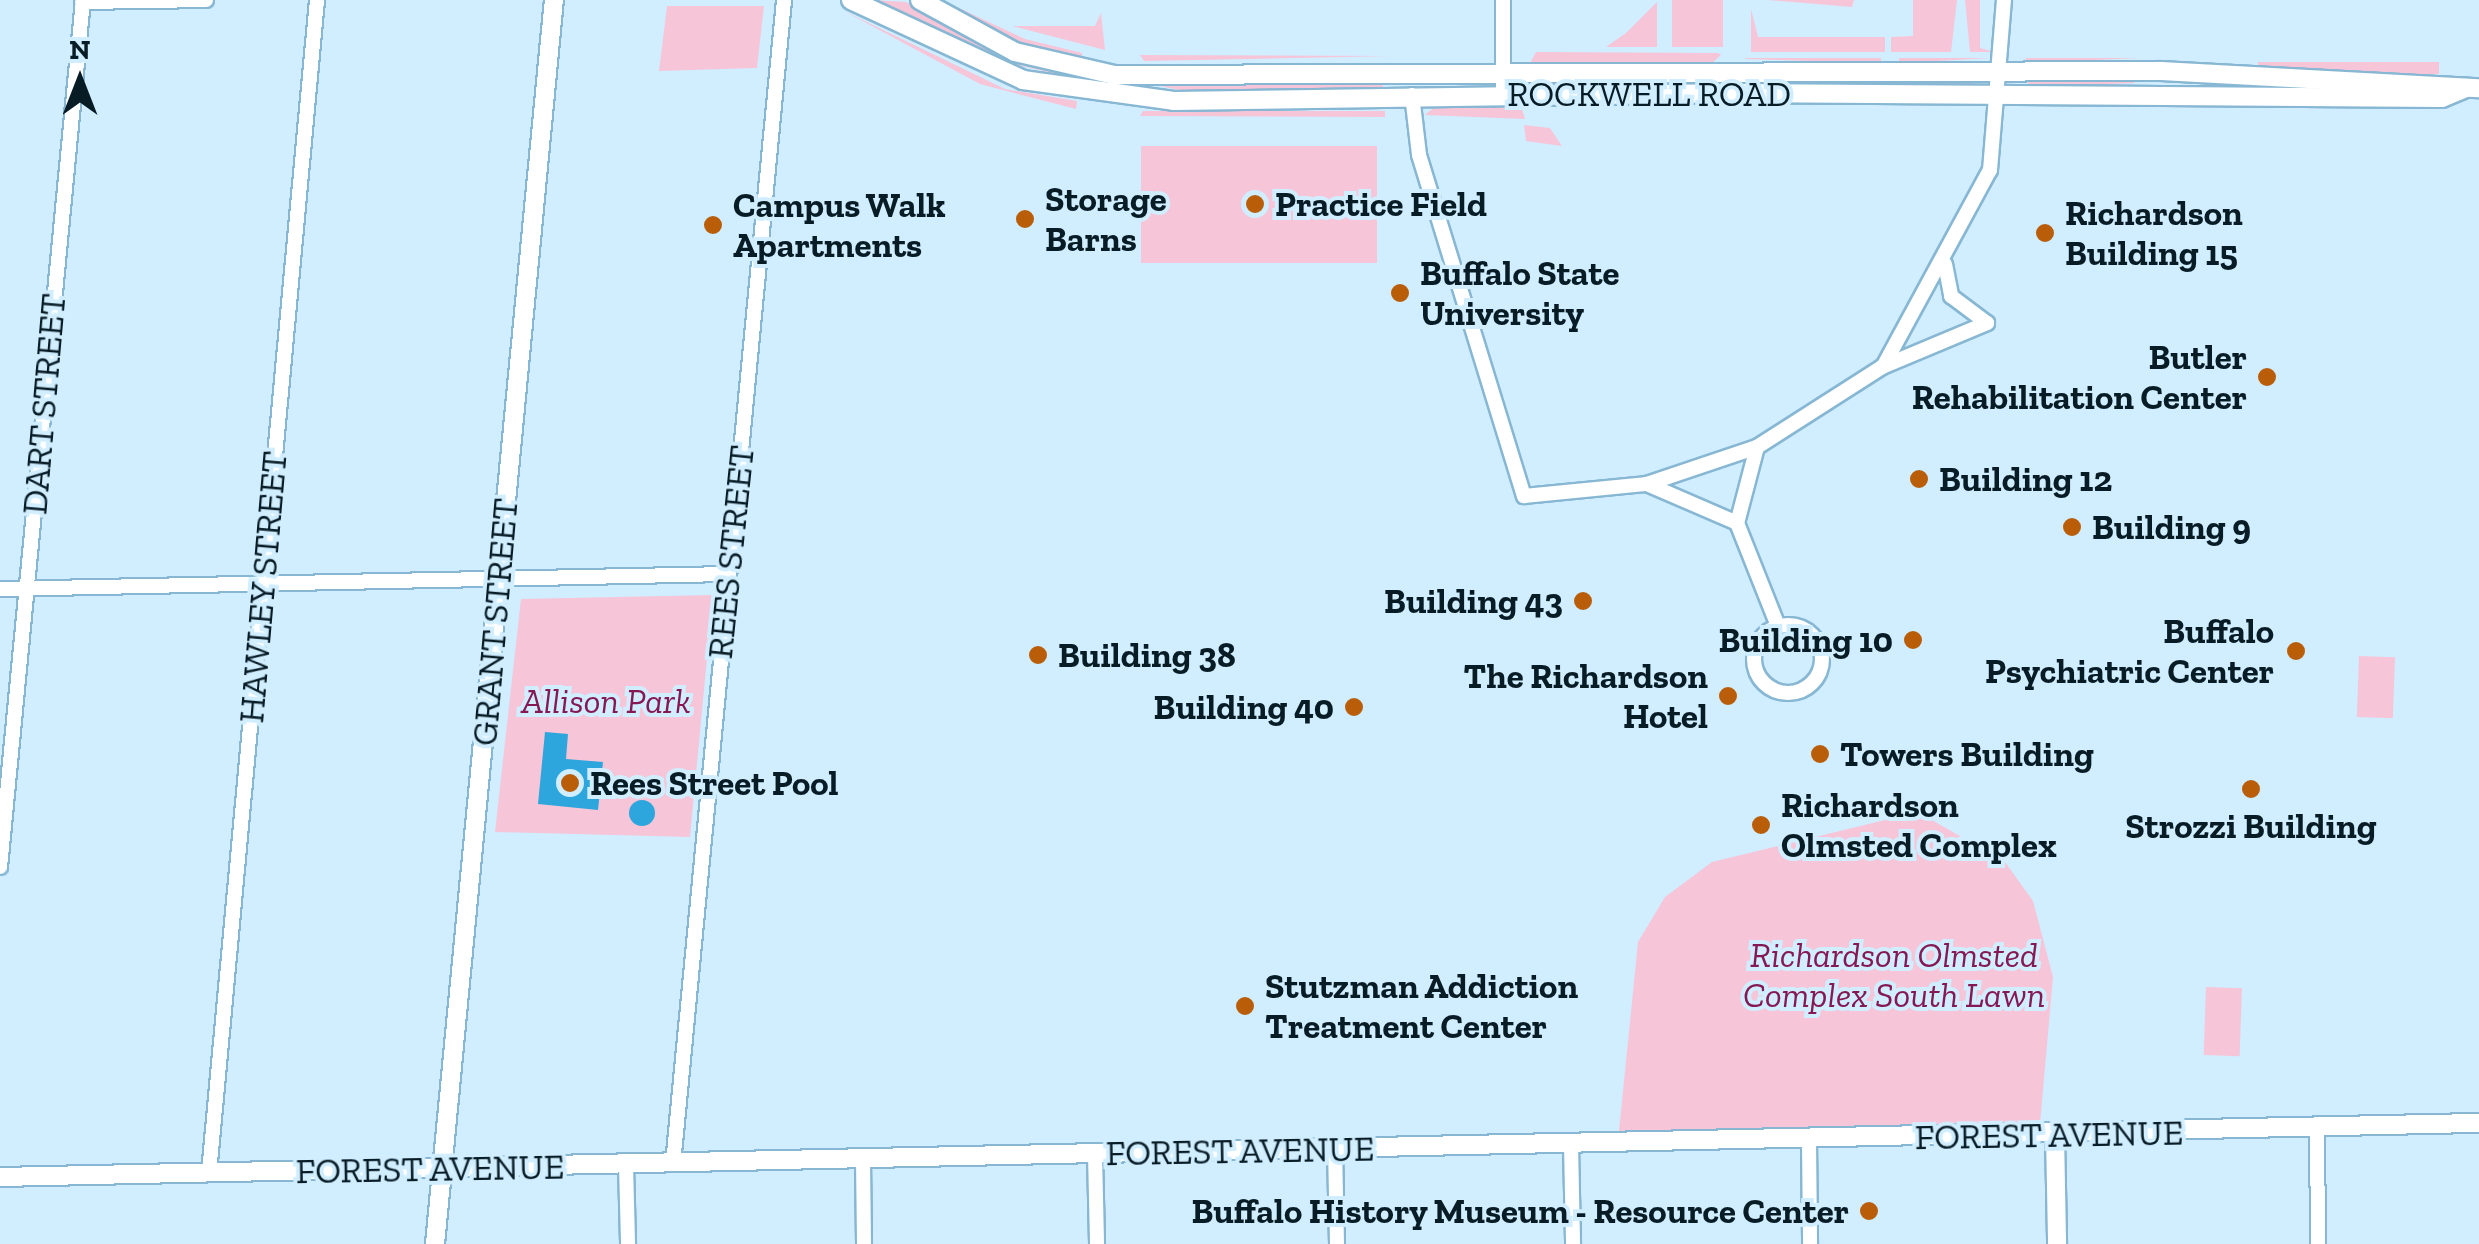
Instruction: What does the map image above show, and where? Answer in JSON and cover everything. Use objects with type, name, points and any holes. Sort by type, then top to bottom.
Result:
[{"type":"street","points":[[82,1],[206,0]]},
{"type":"street","name":"HAWLEY STREET","points":[[208,1173],[318,0]]},
{"type":"street","name":"GRANT STREET","points":[[436,1244],[554,0]]},
{"type":"street","name":"REES STREET","points":[[673,1164],[784,0]]},
{"type":"street","name":"ROCKWELL ROAD","points":[[850,0],[971,62],[1114,97],[2000,94],[2442,98],[2472,88]]},
{"type":"street","name":"ROCKWELL ROAD","points":[[920,0],[1015,52],[1115,75],[2000,72],[2472,88]]},
{"type":"street","points":[[1503,0],[1503,95]]},
{"type":"street","points":[[1882,367],[1990,170],[2000,94],[2004,0]]},
{"type":"street","name":"DART STREET","points":[[0,867],[82,1]]},
{"type":"street","points":[[1412,95],[1418,155],[1524,496],[1648,484],[1757,448],[1882,367],[1987,324],[1951,296],[1944,260]]},
{"type":"street","points":[[1757,448],[1737,523],[1778,626]]},
{"type":"street","points":[[1648,484],[1737,523]]},
{"type":"street","points":[[0,589],[730,574]]},
{"type":"street","points":[[1778,626],[1802,627],[1819,643],[1822,667],[1799,692],[1777,692],[1755,670],[1760,638],[1778,626]]},
{"type":"street","name":"FOREST AVENUE","points":[[0,1177],[1808,1141],[2479,1123]]},
{"type":"street","points":[[2317,1128],[2318,1244]]},
{"type":"street","points":[[2055,1135],[2058,1244]]},
{"type":"street","points":[[1808,1141],[1810,1244]]},
{"type":"street","points":[[1571,1145],[1573,1244]]},
{"type":"street","points":[[1336,1148],[1337,1244]]},
{"type":"street","points":[[1095,1154],[1097,1244]]},
{"type":"street","points":[[863,1160],[864,1244]]},
{"type":"street","points":[[626,1165],[628,1244]]},
{"type":"green space","points":[[872,0],[906,2],[1000,54],[1082,80],[984,57]]},
{"type":"green space","points":[[942,0],[1025,39],[1082,53],[1082,59],[1011,39]]},
{"type":"green space","points":[[1672,0],[1723,0],[1723,47],[1672,47]]},
{"type":"green space","points":[[1768,0],[1854,0],[1852,7]]},
{"type":"green space","points":[[1913,0],[1957,0],[1951,52],[1891,52],[1891,37],[1913,36]]},
{"type":"green space","points":[[1965,0],[1980,0],[1980,48],[1994,52],[1970,52]]},
{"type":"green space","points":[[1657,2],[1657,47],[1606,47],[1626,33]]},
{"type":"green space","points":[[667,6],[764,6],[757,68],[659,71]]},
{"type":"green space","points":[[1751,9],[1758,37],[1885,37],[1885,52],[1751,52]]},
{"type":"green space","points":[[844,11],[1005,89],[1077,101],[1076,109],[980,84]]},
{"type":"green space","points":[[1101,13],[1105,50],[1012,26],[1095,26]]},
{"type":"green space","points":[[1536,52],[1721,55],[1712,63],[1530,63]]},
{"type":"green space","points":[[1140,55],[1389,56],[1144,61]]},
{"type":"green space","points":[[1748,58],[1881,58],[1881,63],[1744,59]]},
{"type":"green space","points":[[1899,58],[1991,58],[1899,63]]},
{"type":"green space","points":[[2025,58],[2140,58],[2028,63]]},
{"type":"green space","points":[[2258,62],[2439,62],[2439,74],[2258,74]]},
{"type":"green space","points":[[1711,80],[1710,86],[1534,81]]},
{"type":"green space","points":[[1757,80],[1972,80],[1972,86],[1755,82]]},
{"type":"green space","points":[[2131,80],[2135,83],[2032,87],[2027,82]]},
{"type":"green space","points":[[1382,81],[1384,90],[1198,94],[1142,82]]},
{"type":"green space","points":[[1437,105],[1521,105],[1525,119],[1425,115]]},
{"type":"green space","points":[[1143,111],[1385,111],[1385,117],[1140,116]]},
{"type":"green space","points":[[1524,125],[1550,128],[1562,146],[1526,141]]},
{"type":"green space","name":"Practice Field","points":[[1141,146],[1377,146],[1377,263],[1141,263]]},
{"type":"green space","name":"Allison Park","points":[[713,595],[690,837],[495,832],[521,599]]},
{"type":"green space","points":[[2359,656],[2395,657],[2393,718],[2357,717]]},
{"type":"green space","name":"Richardson Olmsted Complex South Lawn","points":[[1918,812],[2005,862],[2033,901],[2053,977],[2040,1124],[1619,1131],[1638,942],[1665,897],[1712,862]]},
{"type":"green space","points":[[2206,987],[2242,988],[2240,1056],[2204,1055]]},
{"type":"water","name":"Rees Street Pool","points":[[545,732],[568,734],[566,759],[603,762],[598,810],[538,804]]},
{"type":"water","points":[[642,800],[651,804],[655,813],[651,822],[642,826],[633,822],[629,813],[633,804]]},
{"type":"place","name":"Practice Field","points":[[1255,204]]},
{"type":"place","name":"Storage Barns","points":[[1025,219]]},
{"type":"place","name":"Campus Walk Apartments","points":[[713,225]]},
{"type":"place","name":"Richardson Building 15","points":[[2045,233]]},
{"type":"place","name":"Buffalo State University","points":[[1400,293]]},
{"type":"place","name":"Butler Rehabilitation Center","points":[[2267,377]]},
{"type":"place","name":"Building 12","points":[[1919,479]]},
{"type":"place","name":"Building 9","points":[[2072,527]]},
{"type":"place","name":"Building 43","points":[[1583,601]]},
{"type":"place","name":"Building 10","points":[[1913,640]]},
{"type":"place","name":"Buffalo Psychiatric Center","points":[[2296,651]]},
{"type":"place","name":"Building 38","points":[[1038,655]]},
{"type":"place","name":"The Richardson Hotel","points":[[1728,696]]},
{"type":"place","name":"Building 40","points":[[1354,707]]},
{"type":"place","name":"Towers Building","points":[[1820,754]]},
{"type":"place","name":"Rees Street Pool","points":[[570,783]]},
{"type":"place","name":"Strozzi Building","points":[[2251,789]]},
{"type":"place","name":"Richardson Olmsted Complex","points":[[1761,825]]},
{"type":"place","name":"Stutzman Addiction Treatment Center","points":[[1245,1006]]},
{"type":"place","name":"Buffalo History Museum - Resource Center","points":[[1869,1211]]}]
